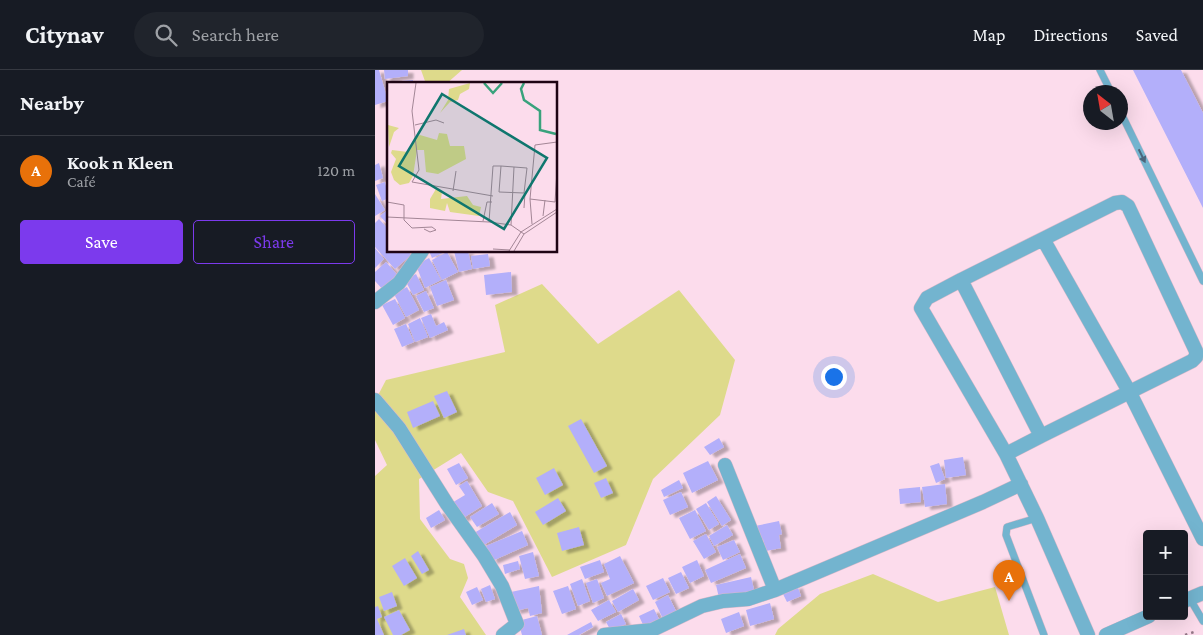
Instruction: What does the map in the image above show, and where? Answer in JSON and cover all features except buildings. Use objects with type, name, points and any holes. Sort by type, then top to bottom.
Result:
[{"type":"street","points":[[1005,454],[1192,362],[1196,357],[1200,357],[1127,206],[1122,202],[1115,203],[961,280],[927,298],[921,308],[1021,484],[1088,635]]},
{"type":"street","points":[[1043,239],[1130,392],[1203,539]]},
{"type":"street","points":[[375,302],[399,283],[420,252]]},
{"type":"street","points":[[961,280],[1041,436]]},
{"type":"street","points":[[375,400],[399,428],[411,451],[484,556],[502,586],[517,624],[503,635]]},
{"type":"street","points":[[725,465],[775,590]]},
{"type":"street","points":[[604,635],[652,630],[702,606],[723,601],[748,599],[775,590],[1021,484]]},
{"type":"street","points":[[1106,635],[1143,619]]},
{"type":"lane","points":[[1100,70],[1108,85]]},
{"type":"lane","points":[[1128,127],[1203,281]]},
{"type":"lane","points":[[1037,518],[1007,527],[1005,536],[1044,635]]},
{"type":"lane","points":[[1192,598],[1203,621]]},
{"type":"path","points":[[1185,635],[1203,629]]},
{"type":"shaded area","points":[[421,70],[462,70],[448,82],[425,82]]},
{"type":"shaded area","points":[[542,284],[598,344],[679,290],[735,360],[720,415],[653,479],[626,545],[552,577],[513,501],[488,492],[461,453],[419,479],[420,519],[450,559],[464,564],[468,578],[460,597],[486,635],[375,635],[375,476],[387,465],[375,440],[375,401],[386,380],[505,352],[495,305]]},
{"type":"shaded area","points":[[873,574],[938,602],[995,587],[1009,635],[775,635],[778,629],[820,594]]},
{"type":"place","name":"Kook n Kleen","points":[[1009,601]]}]
